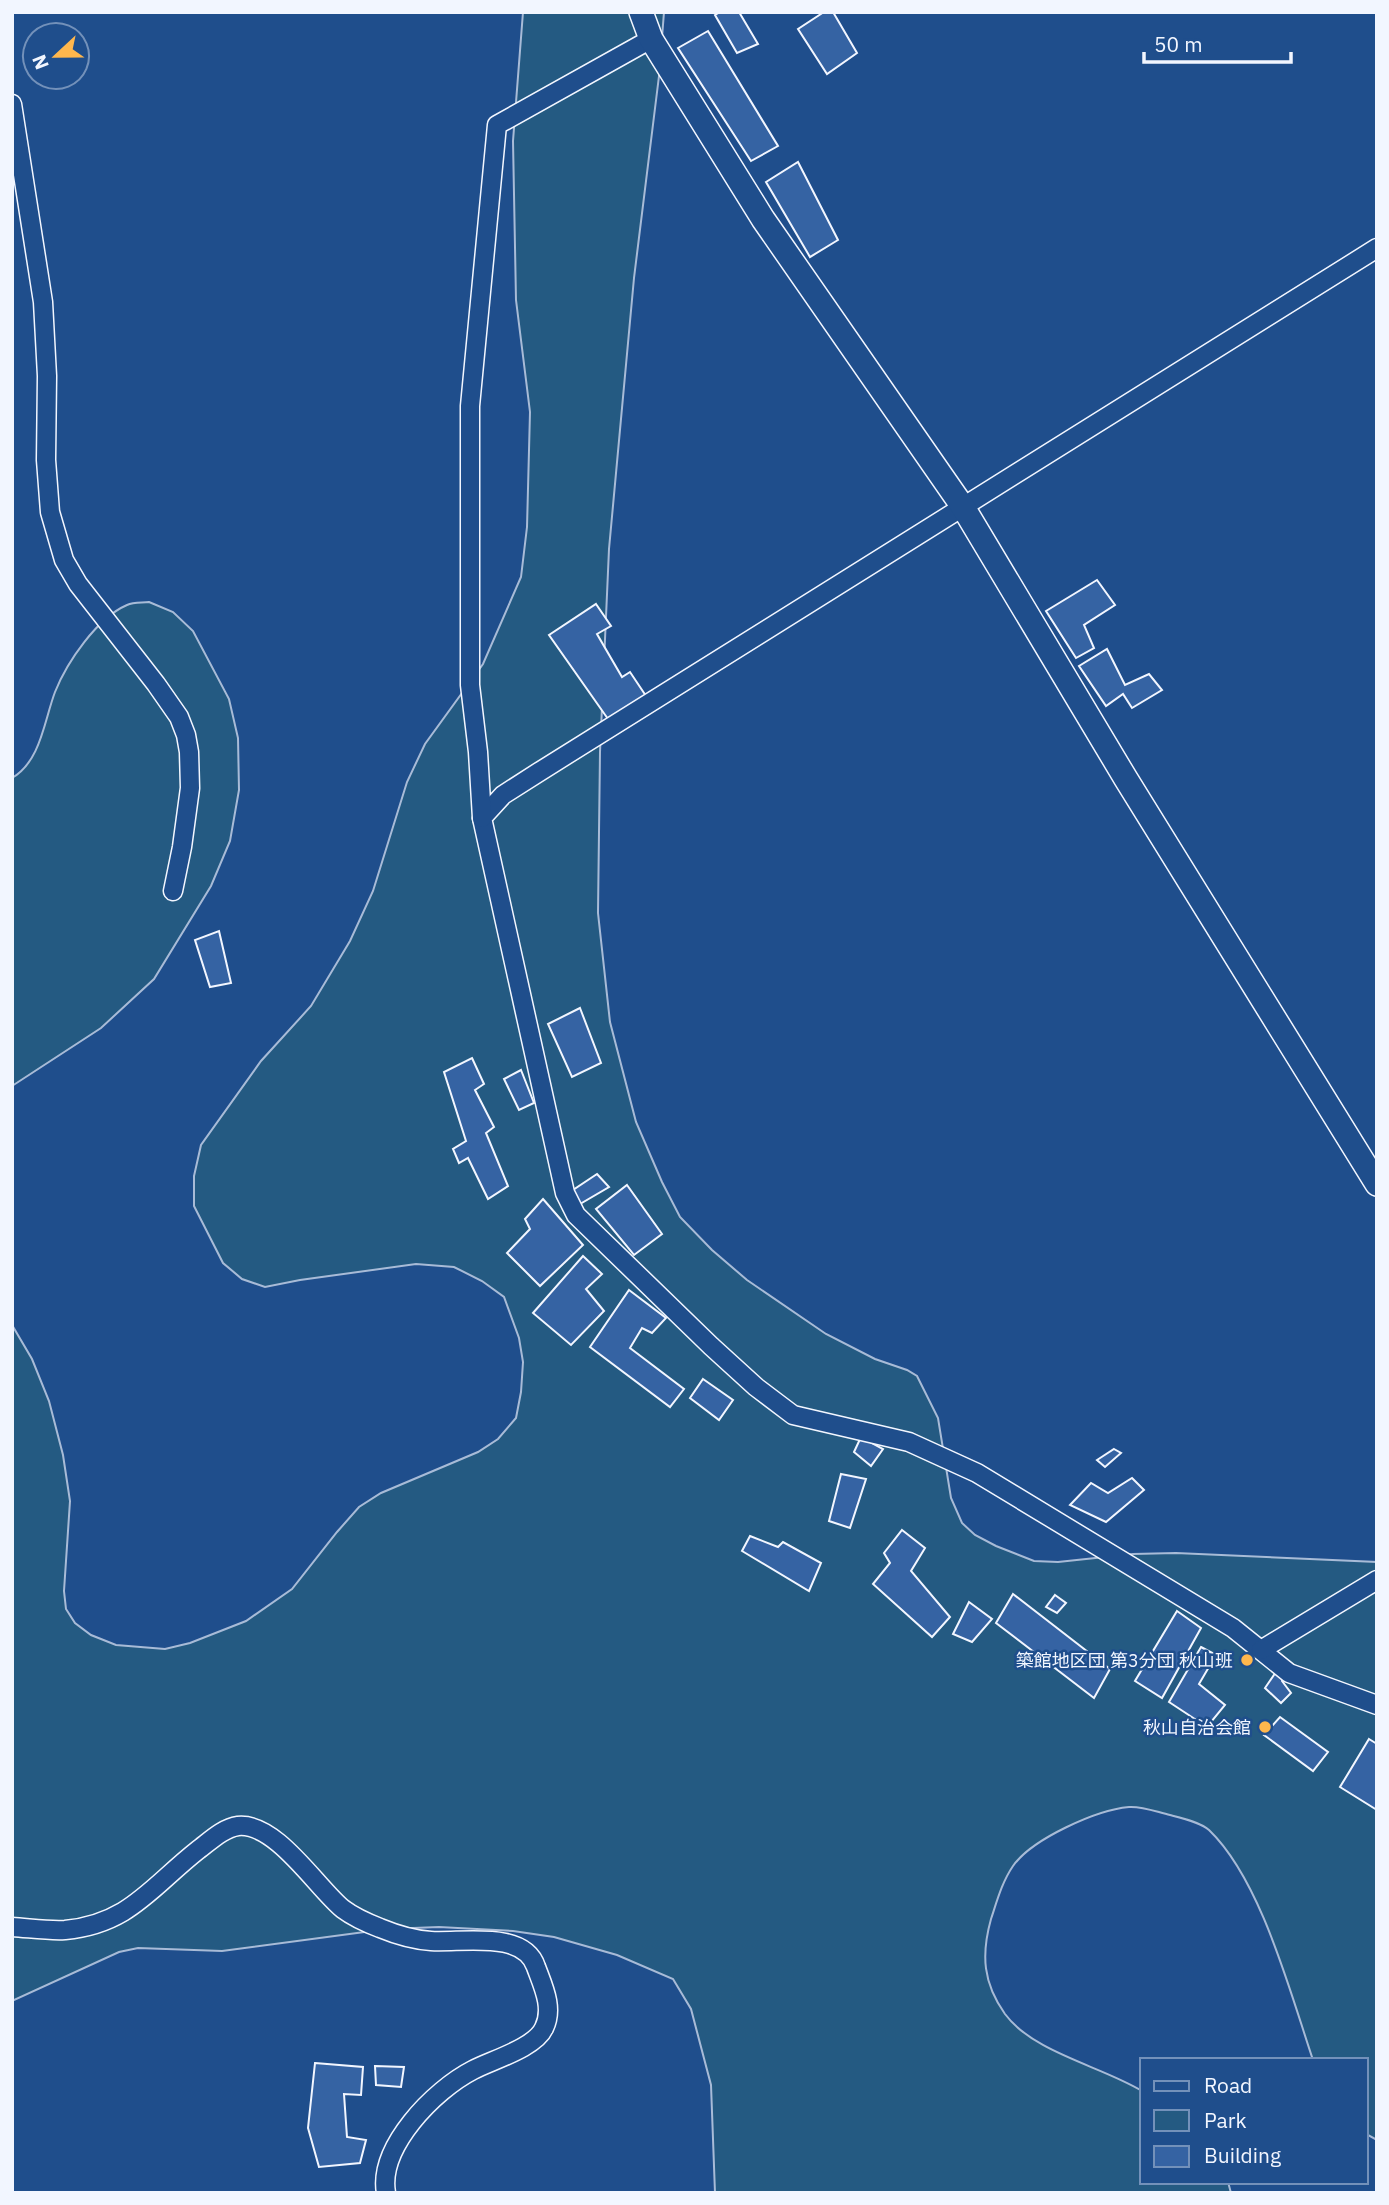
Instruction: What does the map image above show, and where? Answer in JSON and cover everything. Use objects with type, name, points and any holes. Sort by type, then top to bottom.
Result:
[{"type":"street","points":[[641,12],[652,39],[763,219],[963,508],[1377,1184]]},
{"type":"street","points":[[652,39],[497,125],[470,406],[470,685],[482,818],[565,1193],[576,1215],[711,1346],[756,1387],[793,1415],[909,1442],[977,1473],[1233,1628],[1289,1672],[1377,1705]]},
{"type":"street","points":[[12,104],[43,302],[47,376],[46,460],[50,512],[64,560],[78,584],[156,684],[178,717],[186,735],[190,788],[173,891]]},
{"type":"street","points":[[482,818],[512,789],[1377,248]]},
{"type":"street","points":[[1261,1650],[1377,1580]]},
{"type":"street","points":[[12,1927],[62,1930],[92,1926],[111,1919],[129,1909],[170,1872],[225,1830],[245,1826],[268,1835],[284,1847],[342,1908],[362,1921],[412,1939],[509,1943],[528,1951],[534,1960],[546,1997],[548,2016],[544,2030],[529,2043],[448,2084],[434,2098],[411,2123],[389,2161],[384,2180],[386,2193]]},
{"type":"green space","points":[[523,12],[664,12],[659,76],[634,278],[609,549],[600,752],[598,913],[610,1022],[636,1122],[680,1217],[712,1250],[747,1280],[826,1334],[875,1359],[917,1376],[938,1418],[951,1498],[962,1523],[975,1535],[1034,1561],[1058,1562],[1133,1554],[1176,1553],[1377,1562],[1377,2140],[1368,2135],[1368,2058],[1312,2058],[1272,1938],[1244,1877],[1227,1851],[1209,1830],[1201,1825],[1139,1807],[1115,1809],[1083,1820],[1049,1836],[1013,1866],[1000,1892],[988,1932],[985,1957],[988,1980],[1005,2014],[1033,2039],[1140,2090],[1140,2184],[1229,2184],[1231,2193],[715,2193],[711,2085],[691,2009],[673,1979],[617,1955],[554,1937],[513,1931],[439,1927],[387,1929],[222,1951],[138,1948],[119,1952],[12,2001],[12,1325],[32,1359],[49,1401],[63,1455],[70,1501],[64,1591],[66,1609],[75,1623],[91,1635],[116,1645],[165,1649],[190,1643],[246,1621],[292,1589],[359,1507],[381,1493],[478,1452],[498,1439],[516,1418],[523,1362],[519,1338],[504,1297],[482,1281],[454,1267],[416,1264],[265,1287],[242,1279],[223,1263],[194,1206],[194,1176],[201,1145],[261,1061],[311,1006],[350,941],[373,891],[407,782],[425,744],[483,664],[521,577],[527,527],[530,412],[516,300],[513,141]]},
{"type":"green space","points":[[149,602],[173,612],[193,631],[229,699],[238,738],[239,790],[230,841],[211,886],[154,979],[101,1028],[12,1086],[12,778],[22,771],[35,751],[55,692],[84,642],[116,611],[130,604]]},
{"type":"building","points":[[720,12],[739,12],[758,44],[737,53],[715,15]]},
{"type":"building","points":[[824,12],[833,12],[857,53],[827,74],[798,29]]},
{"type":"building","points":[[708,31],[778,146],[751,161],[678,48]]},
{"type":"building","points":[[798,162],[838,240],[810,257],[766,182]]},
{"type":"building","points":[[1097,580],[1115,605],[1084,625],[1094,648],[1076,658],[1046,611]]},
{"type":"building","points":[[596,604],[611,626],[597,634],[622,677],[630,672],[646,696],[608,719],[549,635]]},
{"type":"building","points":[[1107,649],[1125,685],[1149,674],[1162,690],[1132,708],[1123,694],[1106,706],[1079,666]]},
{"type":"building","points":[[219,931],[231,983],[210,987],[195,940]]},
{"type":"building","points":[[580,1008],[601,1063],[572,1077],[548,1024]]},
{"type":"building","points":[[472,1058],[484,1084],[475,1090],[494,1127],[486,1133],[508,1186],[488,1199],[468,1158],[459,1163],[453,1149],[466,1141],[444,1072]]},
{"type":"building","points":[[521,1070],[534,1103],[519,1110],[504,1079]]},
{"type":"building","points":[[597,1174],[609,1187],[580,1204],[570,1192]]},
{"type":"building","points":[[627,1185],[662,1234],[634,1255],[596,1209]]},
{"type":"building","points":[[543,1199],[583,1245],[540,1286],[507,1253],[530,1229],[525,1219]]},
{"type":"building","points":[[583,1256],[602,1274],[586,1289],[604,1311],[571,1345],[533,1313]]},
{"type":"building","points":[[629,1290],[666,1318],[652,1333],[642,1328],[630,1348],[684,1389],[670,1407],[590,1347]]},
{"type":"building","points":[[703,1379],[733,1400],[719,1420],[690,1398]]},
{"type":"building","points":[[861,1437],[883,1449],[871,1466],[854,1452]]},
{"type":"building","points":[[1114,1449],[1121,1453],[1105,1467],[1097,1460]]},
{"type":"building","points":[[841,1474],[866,1479],[850,1528],[829,1521]]},
{"type":"building","points":[[1132,1478],[1144,1490],[1106,1522],[1070,1505],[1091,1483],[1108,1493]]},
{"type":"building","points":[[902,1530],[925,1548],[911,1571],[950,1617],[932,1637],[873,1584],[890,1563],[884,1553]]},
{"type":"building","points":[[750,1536],[778,1547],[783,1542],[821,1563],[809,1591],[742,1551]]},
{"type":"building","points":[[1013,1594],[1110,1669],[1094,1698],[996,1623]]},
{"type":"building","points":[[1055,1595],[1066,1603],[1057,1613],[1046,1607]]},
{"type":"building","points":[[969,1602],[992,1619],[972,1642],[953,1634]]},
{"type":"building","points":[[1177,1611],[1201,1628],[1162,1698],[1135,1681]]},
{"type":"building","points":[[1201,1647],[1216,1655],[1199,1684],[1225,1705],[1207,1727],[1169,1702]]},
{"type":"building","points":[[1278,1669],[1285,1675],[1282,1681],[1291,1693],[1281,1703],[1265,1688]]},
{"type":"building","points":[[1280,1717],[1328,1752],[1313,1771],[1264,1735]]},
{"type":"building","points":[[1369,1739],[1377,1744],[1377,1810],[1340,1787]]},
{"type":"building","points":[[315,2063],[363,2067],[361,2095],[344,2094],[347,2137],[366,2140],[360,2163],[319,2167],[308,2128]]},
{"type":"building","points":[[375,2066],[404,2067],[401,2087],[376,2085]]},
{"type":"place","name":"築館地区団 第3分団 秋山班","points":[[1247,1660]]},
{"type":"place","name":"秋山自治会館","points":[[1265,1727]]}]
